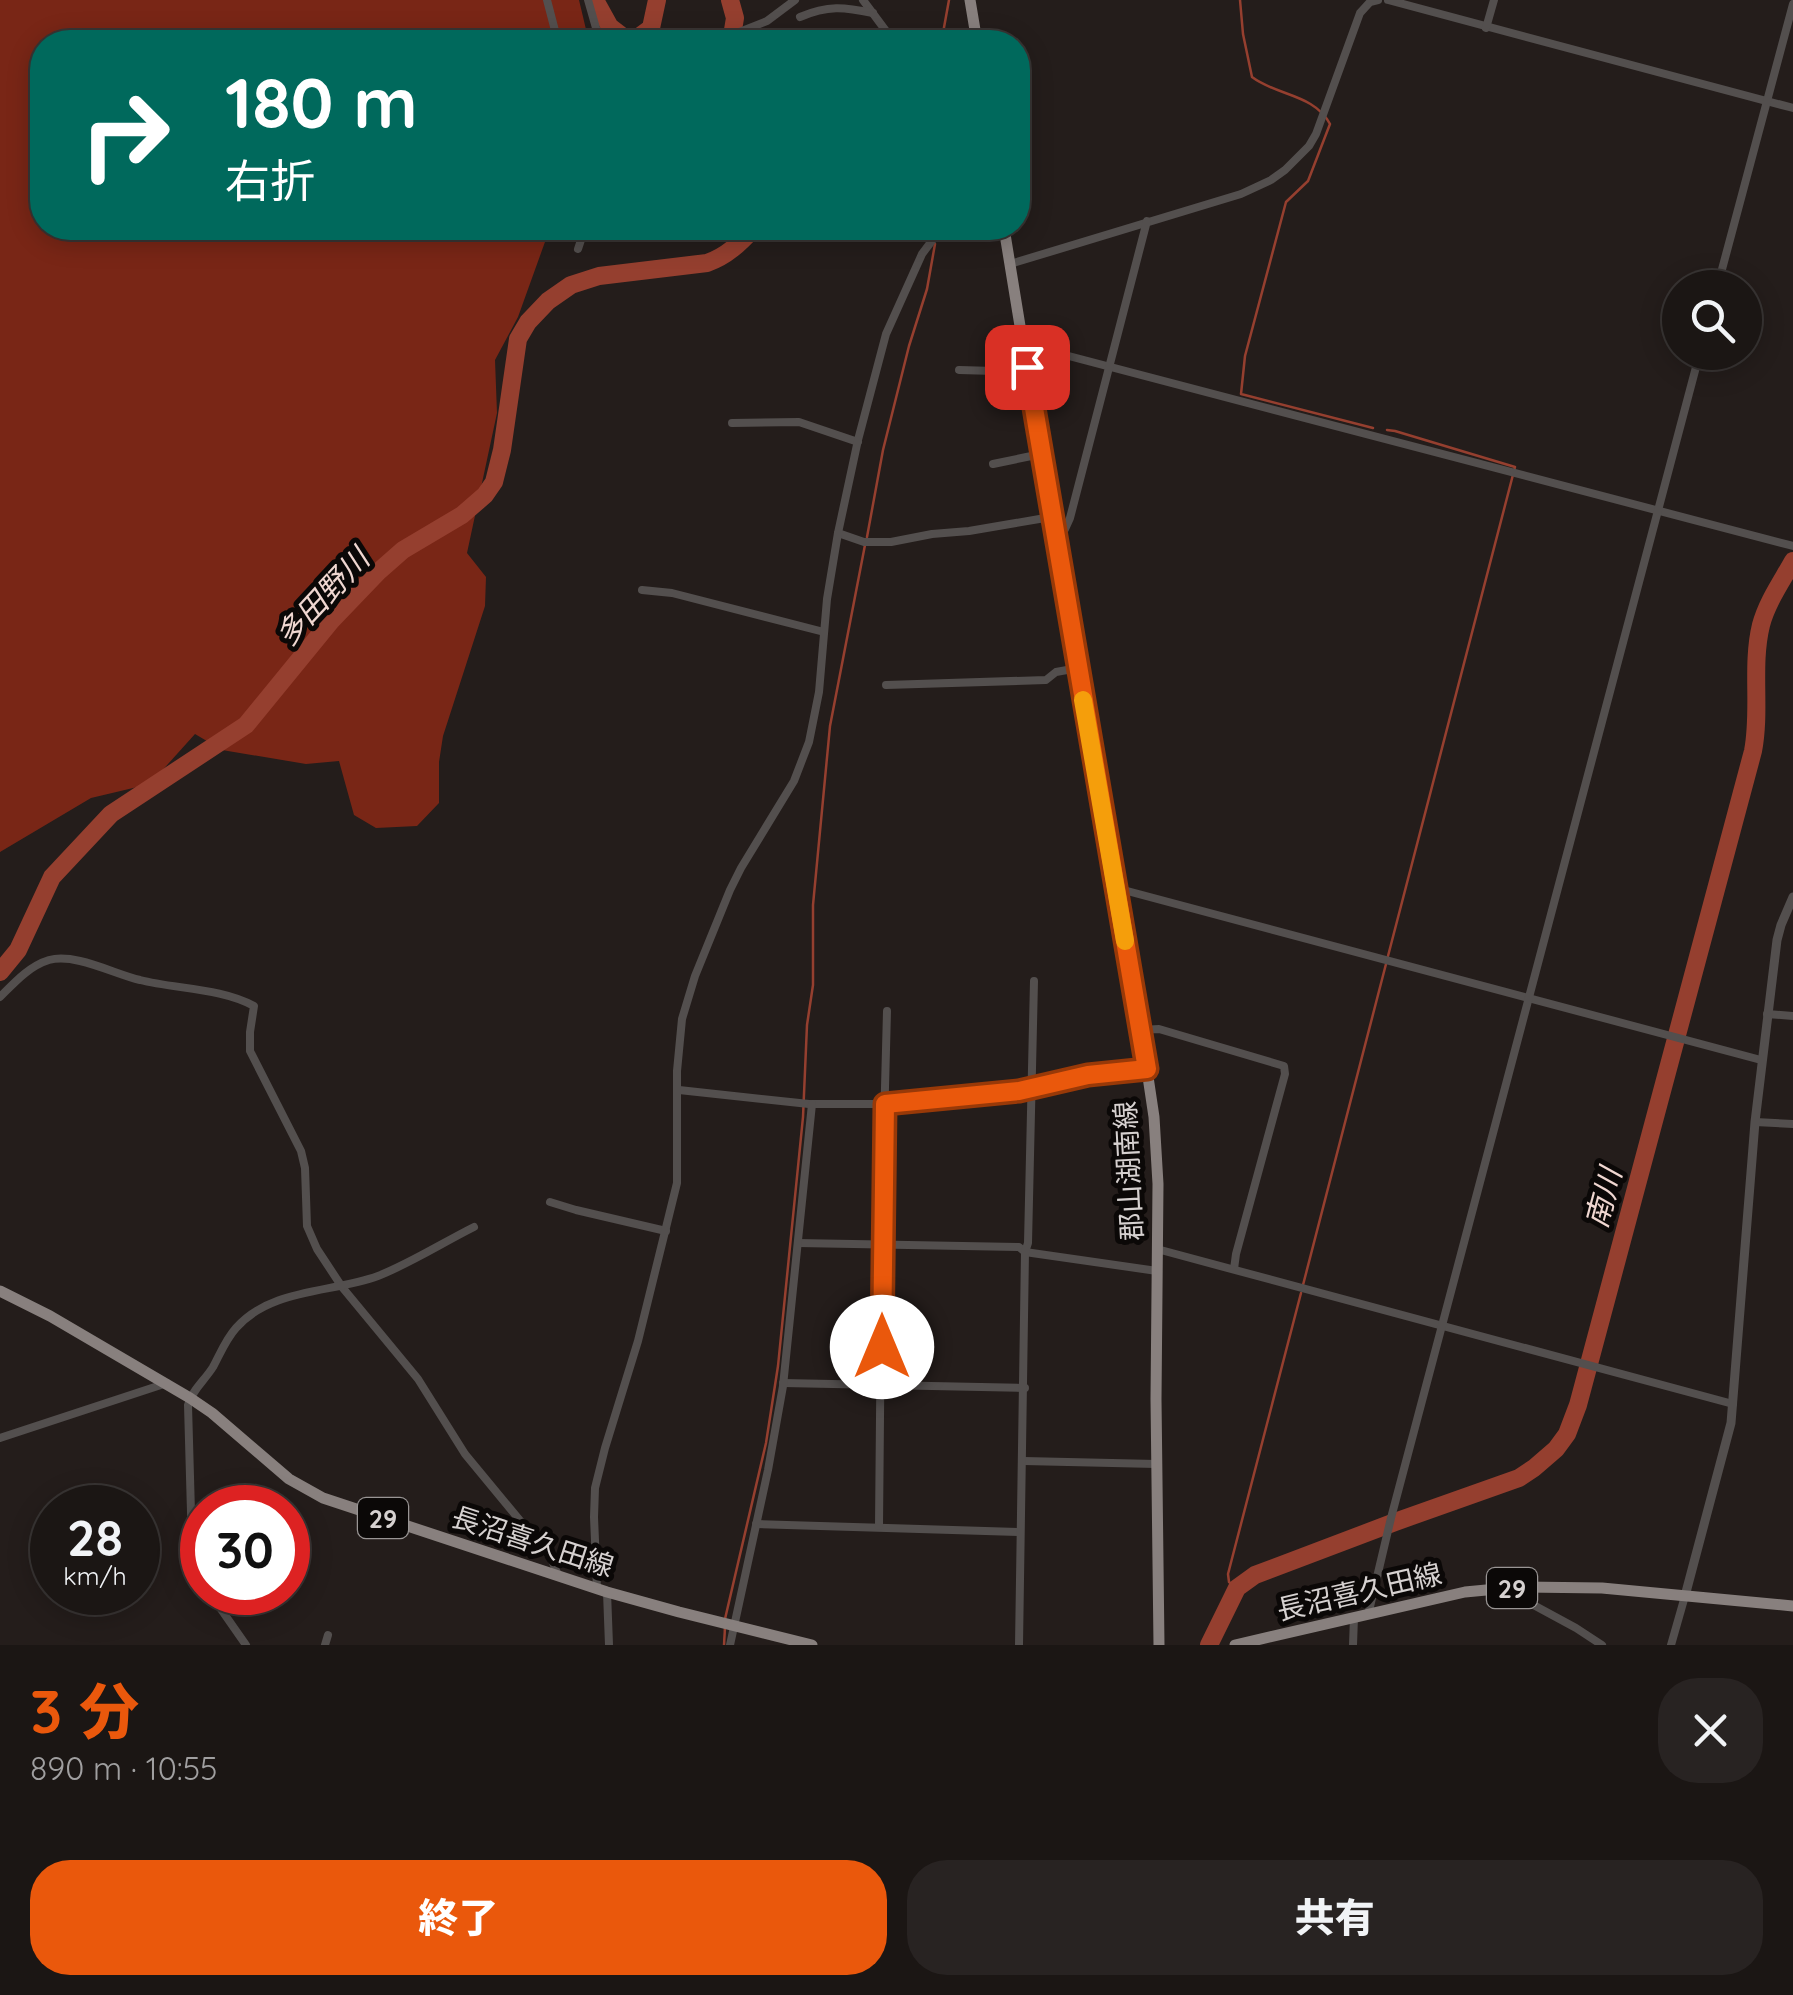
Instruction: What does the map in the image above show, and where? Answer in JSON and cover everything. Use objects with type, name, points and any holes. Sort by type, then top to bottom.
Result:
[{"type":"main road","points":[[970,0],[975,30]]},
{"type":"main road","name":"郡山湖南線","points":[[1006,240],[1141,1030],[1157,1156],[1160,1645]]},
{"type":"main road","name":"長沼喜久田線","points":[[0,1291],[166,1382],[212,1413],[288,1478],[324,1498],[602,1590],[812,1645]]},
{"type":"main road","name":"長沼喜久田線","points":[[1236,1645],[1464,1592],[1518,1587],[1571,1586],[1793,1606]]},
{"type":"street","points":[[547,0],[555,30]]},
{"type":"street","points":[[588,0],[597,30]]},
{"type":"street","points":[[744,30],[766,21],[794,0]]},
{"type":"street","points":[[863,0],[885,30]]},
{"type":"street","points":[[1388,0],[1793,108]]},
{"type":"street","points":[[1486,28],[1494,0]]},
{"type":"street","points":[[1010,264],[1242,194],[1272,180],[1292,164],[1316,134],[1360,13],[1372,1]]},
{"type":"street","points":[[1722,270],[1793,4]]},
{"type":"street","points":[[800,16],[833,7],[872,13]]},
{"type":"street","points":[[1055,536],[1066,529],[1070,518],[1147,221]]},
{"type":"street","points":[[578,248],[581,240]]},
{"type":"street","points":[[609,1645],[594,1517],[595,1488],[638,1341],[678,1170],[677,1071],[682,1019],[694,976],[741,868],[802,764],[819,692],[838,533],[858,442],[886,334],[922,254],[932,240]]},
{"type":"street","points":[[1023,344],[1793,546]]},
{"type":"street","points":[[959,370],[1027,367]]},
{"type":"street","points":[[1368,1614],[1695,370]]},
{"type":"street","points":[[732,423],[799,422],[858,442]]},
{"type":"street","points":[[993,464],[1041,454]]},
{"type":"street","points":[[838,533],[864,542],[892,542],[1051,517]]},
{"type":"street","points":[[642,590],[672,593],[824,632]]},
{"type":"street","points":[[886,685],[1046,680],[1056,672],[1078,668]]},
{"type":"street","points":[[1116,888],[1761,1060]]},
{"type":"street","points":[[1670,1645],[1728,1437],[1761,1060],[1780,925],[1793,898]]},
{"type":"street","points":[[0,997],[29,970],[65,958],[254,1006],[250,1051],[300,1150],[311,1239],[342,1287],[398,1352],[465,1454],[543,1547],[558,1575]]},
{"type":"street","points":[[1019,1645],[1034,981]]},
{"type":"street","points":[[879,1526],[887,1012]]},
{"type":"street","points":[[1767,1014],[1793,1016]]},
{"type":"street","points":[[1141,1030],[1158,1030],[1284,1066],[1234,1269]]},
{"type":"street","points":[[679,1090],[812,1104],[885,1104],[1031,1089],[1088,1075],[1147,1069]]},
{"type":"street","points":[[730,1645],[784,1383],[812,1104]]},
{"type":"street","points":[[1755,1122],[1793,1124]]},
{"type":"street","points":[[550,1202],[666,1231]]},
{"type":"street","points":[[190,1485],[190,1398],[237,1326],[251,1314],[285,1297],[342,1287],[381,1274],[474,1227]]},
{"type":"street","points":[[798,1243],[1018,1247],[1026,1252],[1157,1271]]},
{"type":"street","points":[[1157,1250],[1733,1404]]},
{"type":"street","points":[[0,1438],[166,1382]]},
{"type":"street","points":[[784,1383],[1025,1388]]},
{"type":"street","points":[[1024,1461],[1156,1464]]},
{"type":"street","points":[[756,1524],[1020,1532]]},
{"type":"street","points":[[1518,1587],[1528,1602],[1602,1645]]},
{"type":"street","points":[[226,1615],[246,1645]]},
{"type":"street","points":[[1353,1645],[1354,1617]]},
{"type":"shaded area","points":[[0,0],[579,0],[586,30],[30,30],[30,240],[546,240],[518,317],[495,360],[497,413],[467,553],[486,577],[485,606],[443,736],[439,803],[417,826],[376,828],[354,815],[339,761],[306,764],[222,750],[195,734],[150,784],[91,798],[0,852]]},
{"type":"waterway","name":"多田野川","points":[[595,0],[614,30]]},
{"type":"waterway","name":"多田野川","points":[[648,30],[657,0]]},
{"type":"waterway","name":"多田野川","points":[[730,0],[735,18],[733,30]]},
{"type":"waterway","points":[[944,30],[949,0]]},
{"type":"waterway","points":[[1240,0],[1252,77],[1315,107],[1330,124],[1308,181],[1286,202],[1245,356],[1241,394],[1373,428]]},
{"type":"waterway","name":"多田野川","points":[[0,972],[18,950],[52,877],[111,814],[246,725],[331,621],[378,572],[403,550],[462,515],[485,495],[494,482],[502,450],[518,339],[548,301],[571,285],[599,276],[707,263],[741,240]]},
{"type":"waterway","points":[[867,537],[883,450],[927,289],[935,244]]},
{"type":"waterway","points":[[1387,430],[1515,467],[1388,956]]},
{"type":"waterway","points":[[725,1619],[766,1443],[778,1366],[803,1117],[813,985],[813,905],[830,726],[865,545]]},
{"type":"waterway","name":"南川","points":[[1209,1645],[1237,1588],[1255,1575],[1519,1478],[1556,1449],[1567,1434],[1753,751],[1761,625],[1793,561]]},
{"type":"waterway","points":[[1303,1285],[1386,964]]},
{"type":"waterway","points":[[1237,1588],[1229,1582],[1228,1574],[1301,1293]]},
{"type":"waterway","points":[[724,1645],[725,1627]]},
{"type":"slow traffic","points":[[1083,700],[1125,941]]},
{"type":"route","points":[[882,1347],[885,1104],[1019,1091],[1088,1075],[1147,1069],[1027,367]]}]
